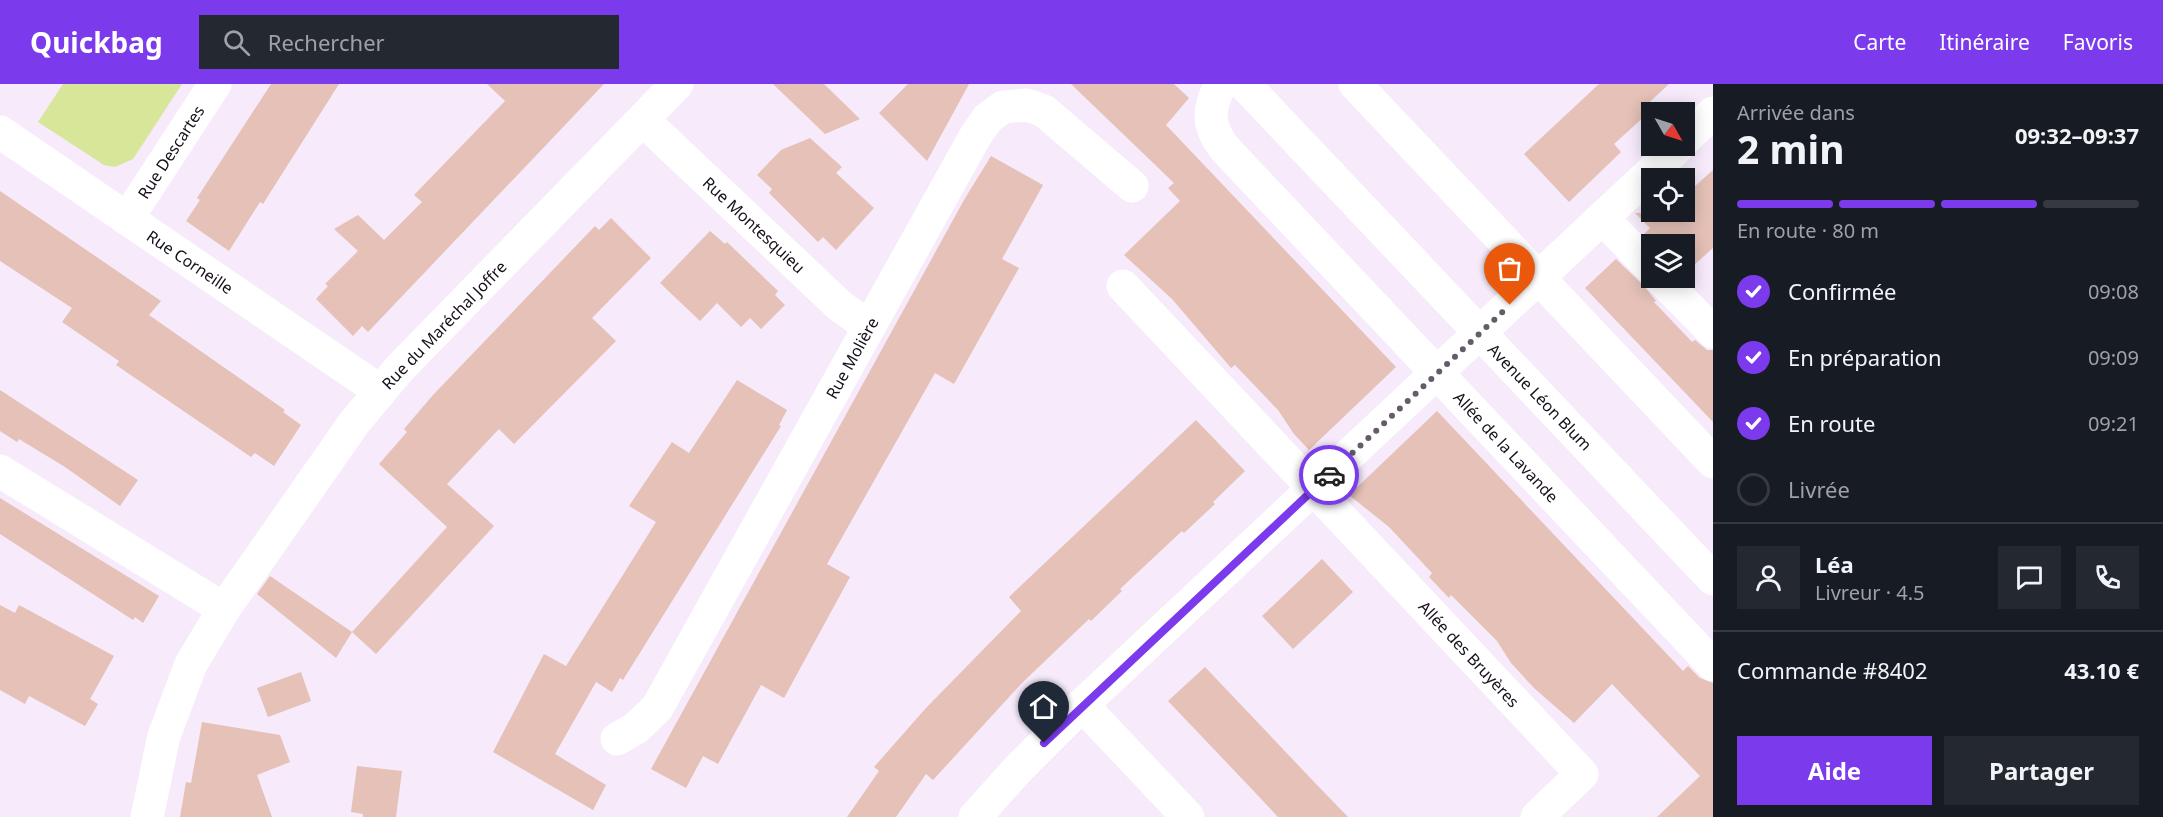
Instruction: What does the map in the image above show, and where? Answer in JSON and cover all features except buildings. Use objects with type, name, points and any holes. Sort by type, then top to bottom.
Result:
[{"type":"street","name":"Rue Descartes","points":[[127,219],[215,84]]},
{"type":"street","name":"Rue du Maréchal Joffre","points":[[147,817],[157,764],[172,711],[191,664],[231,599],[354,423],[380,391],[677,84]]},
{"type":"street","name":"Allée de la Lavande","points":[[1221,84],[1210,109],[1210,123],[1216,137],[1713,665]]},
{"type":"street","name":"Avenue Léon Blum","points":[[1244,84],[1713,547]]},
{"type":"street","name":"Avenue Léon Blum","points":[[1275,84],[1713,579]]},
{"type":"street","points":[[1356,84],[1713,462]]},
{"type":"street","name":"Rue Molière","points":[[617,739],[636,728],[657,708],[976,135],[988,118],[1004,107],[1027,105],[1044,111],[1132,186]]},
{"type":"street","points":[[1695,130],[1713,113]]},
{"type":"street","name":"Rue Montesquieu","points":[[643,120],[840,306],[869,327]]},
{"type":"street","name":"Rue Corneille","points":[[0,132],[380,391]]},
{"type":"street","points":[[975,817],[1019,768],[1082,705],[1667,156]]},
{"type":"street","points":[[1602,218],[1641,258]]},
{"type":"street","points":[[1123,286],[1314,489]]},
{"type":"street","points":[[1670,288],[1713,332]]},
{"type":"street","points":[[0,471],[231,599]]},
{"type":"street","name":"Allée des Bruyères","points":[[1314,489],[1582,774],[1537,817]]},
{"type":"street","points":[[1082,705],[1188,817]]},
{"type":"green space","points":[[63,84],[182,84],[133,159],[115,167],[104,165],[38,122]]},
{"type":"way so far","points":[[1329,475],[1510,305]]},
{"type":"route","points":[[1044,743],[1329,475]]}]
